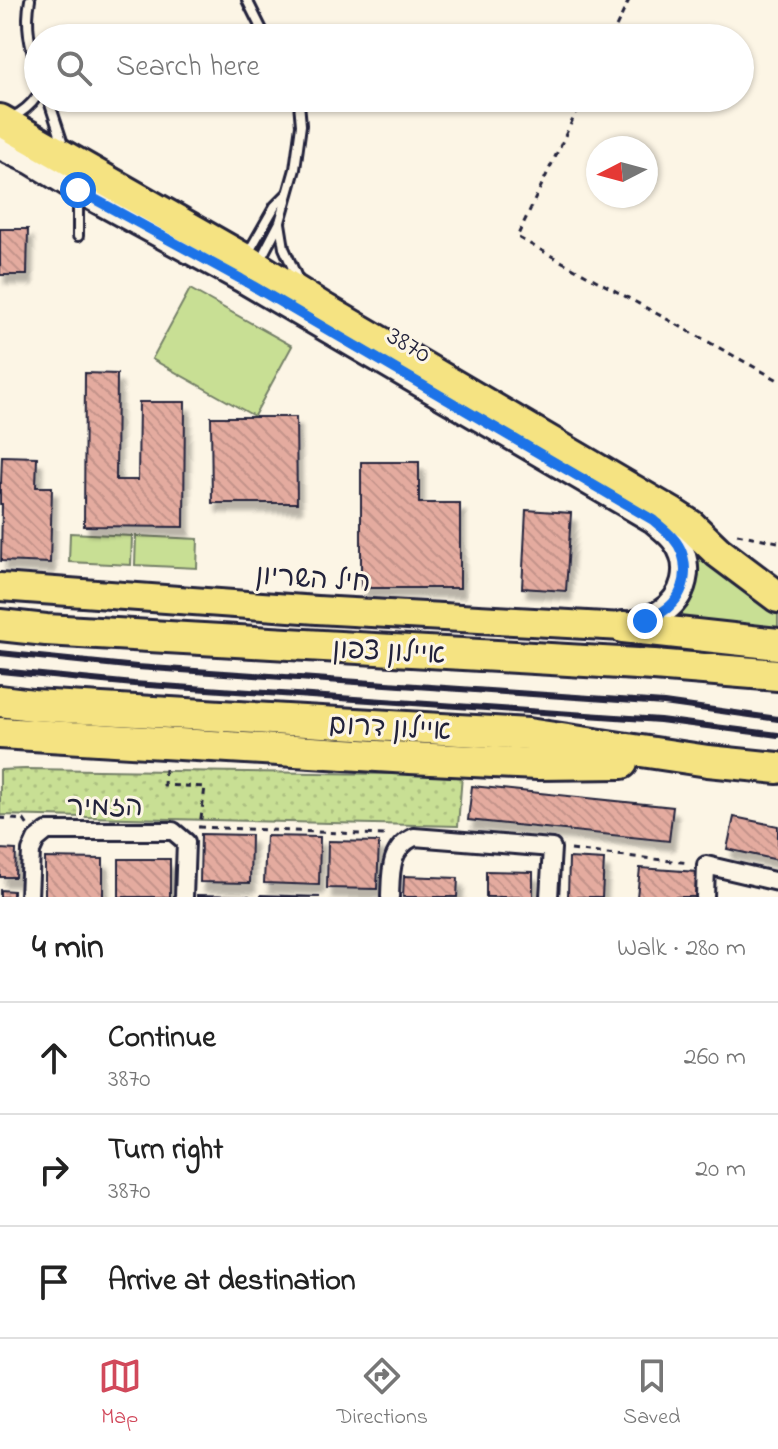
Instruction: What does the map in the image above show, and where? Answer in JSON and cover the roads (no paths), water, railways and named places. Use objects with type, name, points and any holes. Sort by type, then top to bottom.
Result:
[{"type":"highway","points":[[0,120],[69,176],[324,309],[673,514],[778,597]]},
{"type":"highway","name":"איילון צפון","points":[[0,625],[778,675]]},
{"type":"highway","points":[[623,627],[778,644]]},
{"type":"highway","name":"איילון דרום","points":[[0,701],[528,734],[708,761],[778,768]]},
{"type":"highway","points":[[0,733],[522,764],[708,761]]},
{"type":"highway","points":[[0,740],[33,735]]},
{"type":"main road","name":"חיל השריון","points":[[0,587],[317,610],[623,627]]},
{"type":"street","points":[[0,147],[69,176]]},
{"type":"street","name":"3870","points":[[247,268],[653,520],[669,533],[682,551],[685,563],[686,577],[680,593],[661,613],[623,627]]},
{"type":"street","name":"הזמיר","points":[[29,897],[34,845],[47,831],[173,831],[183,839],[184,897]]},
{"type":"street","points":[[390,897],[399,849],[414,837],[552,848],[549,897]]},
{"type":"street","points":[[705,897],[706,865],[778,882]]},
{"type":"lane","points":[[27,24],[30,0]]},
{"type":"lane","points":[[247,0],[259,24]]},
{"type":"lane","points":[[0,120],[24,110]]},
{"type":"lane","points":[[53,112],[62,141],[78,236]]},
{"type":"lane","points":[[247,268],[280,222],[295,169],[300,112]]},
{"type":"lane","points":[[247,268],[275,206],[287,194]]},
{"type":"lane","points":[[280,222],[290,265],[299,282],[324,309]]},
{"type":"railway","points":[[0,653],[137,667],[664,703],[778,719]]},
{"type":"railway","points":[[0,671],[134,684],[660,720],[778,735]]}]
